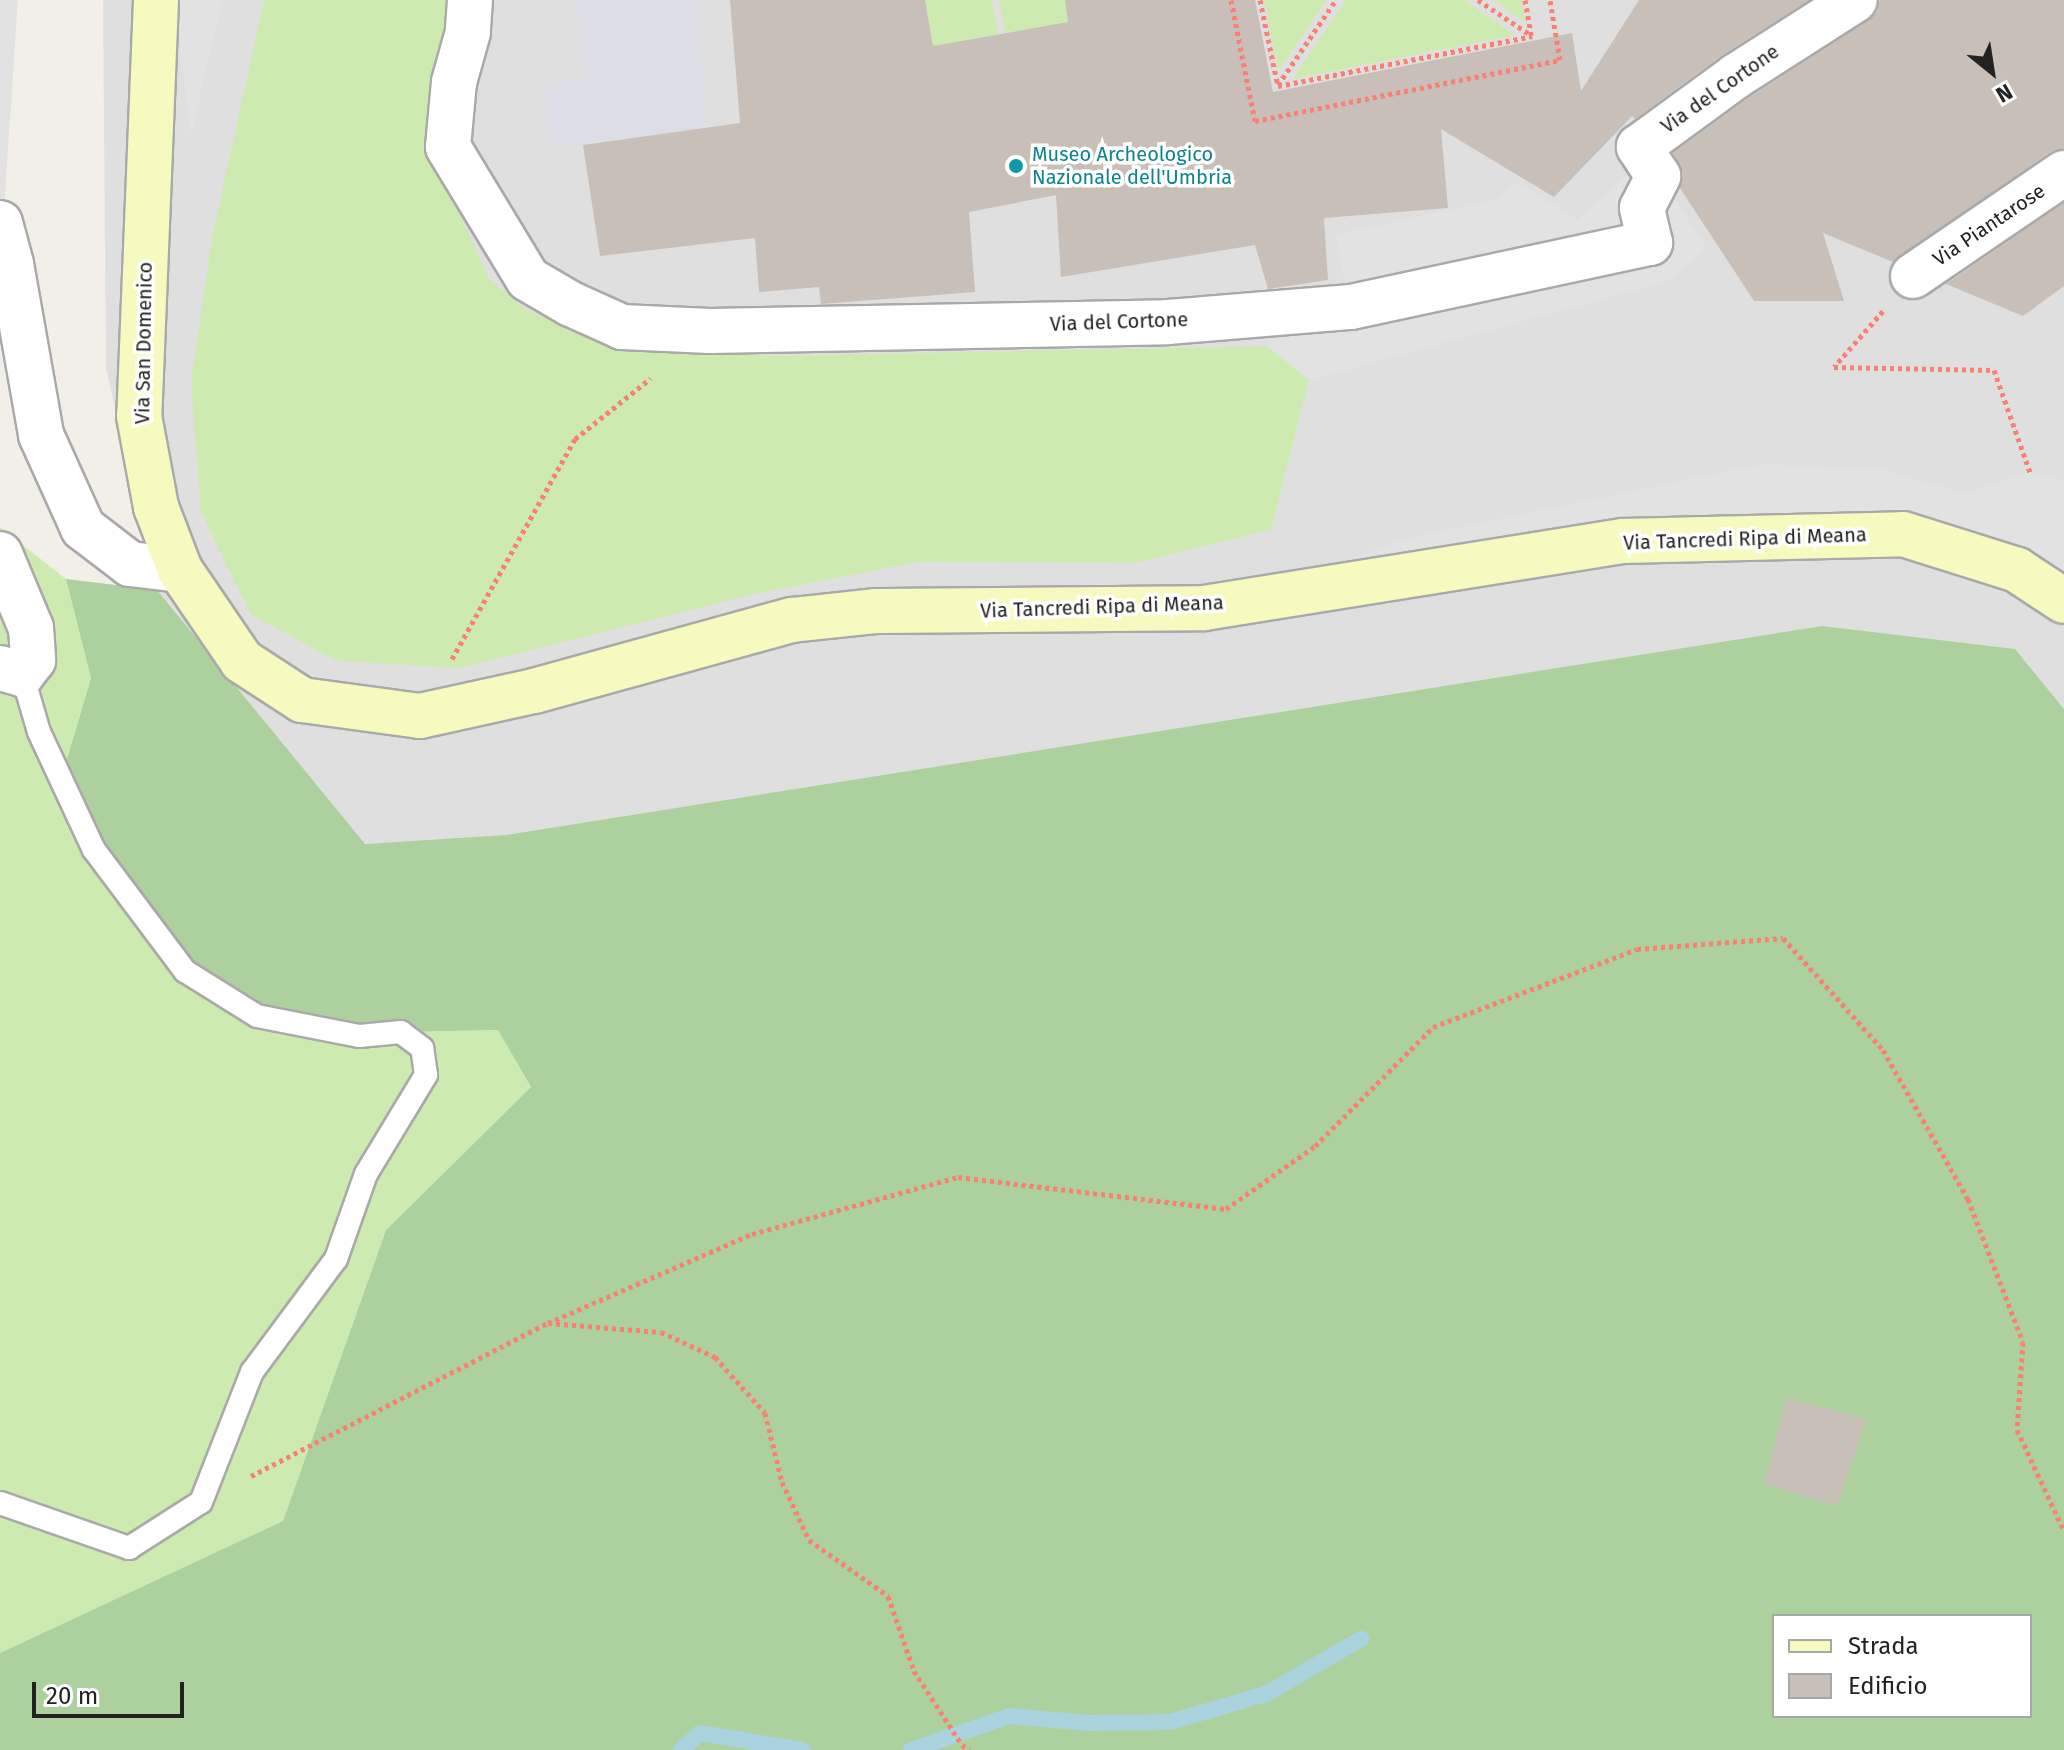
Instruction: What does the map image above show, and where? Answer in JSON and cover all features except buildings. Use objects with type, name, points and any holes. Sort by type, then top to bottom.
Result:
[{"type":"main road","name":"Via San Domenico","points":[[156,0],[139,416],[156,507],[180,570],[242,661]]},
{"type":"main road","name":"Via Tancredi Ripa di Meana","points":[[242,661],[302,700],[420,716],[534,691],[792,620],[875,611],[1204,608],[1623,541],[1903,534],[2017,570],[2064,601]]},
{"type":"street","name":"Via del Cortone","points":[[470,0],[468,32],[454,82],[448,147],[528,279],[571,304],[622,327],[710,331],[1168,322],[1351,307],[1650,243],[1642,208],[1658,176],[1639,147],[1736,76],[1855,0]]},
{"type":"street","name":"Via Piantarose","points":[[1913,276],[2064,173]]},
{"type":"street","points":[[0,223],[11,264],[41,435],[83,528],[130,564],[180,570]]},
{"type":"street","points":[[0,554],[31,628],[33,660],[11,671]]},
{"type":"lane","points":[[0,1503],[129,1548],[201,1502],[252,1372],[336,1259],[366,1174],[426,1075],[422,1048],[401,1032],[359,1036],[257,1016],[185,971],[94,850],[11,671]]},
{"type":"path","points":[[1231,0],[1255,121],[1560,60],[1550,0]]},
{"type":"path","points":[[1260,0],[1278,86]]},
{"type":"path","points":[[1278,86],[1336,0]]},
{"type":"path","points":[[1478,0],[1532,36]]},
{"type":"path","points":[[1525,0],[1532,36]]},
{"type":"path","points":[[1278,86],[1403,64],[1532,36]]},
{"type":"path","points":[[1913,276],[1834,367],[1994,370],[2030,472]]},
{"type":"path","points":[[420,716],[575,439],[710,331]]},
{"type":"path","points":[[201,1502],[548,1323],[752,1234],[958,1177],[1226,1209],[1315,1146],[1433,1027],[1637,949],[1783,938],[1883,1050],[1968,1199],[2023,1342],[2017,1430],[2064,1531]]},
{"type":"path","points":[[548,1323],[661,1332],[715,1357],[765,1413],[782,1482],[809,1540],[888,1596],[914,1671],[962,1745],[970,1750]]},
{"type":"shaded area","points":[[0,0],[18,0],[3,225],[0,223]]},
{"type":"shaded area","points":[[103,0],[2064,0],[2064,709],[2015,649],[484,839],[364,844],[157,590],[106,368]]},
{"type":"shaded area","points":[[174,0],[222,0],[191,135]]},
{"type":"shaded area","points":[[577,0],[697,0],[706,128],[548,147],[546,87],[586,78]]},
{"type":"shaded area","points":[[1647,157],[1707,249],[1666,282],[1309,380],[1267,346],[1282,313],[1279,291],[1344,282],[1336,235],[1495,200],[1516,182],[1577,220]]},
{"type":"shaded area","points":[[1763,464],[1882,470],[1965,494],[2030,472],[2064,482],[2064,601],[2017,570],[1769,536],[1204,608],[1413,537]]},
{"type":"green space","points":[[264,0],[450,0],[431,151],[489,279],[526,310],[621,347],[775,356],[1267,346],[1309,380],[1271,530],[1135,563],[919,562],[754,594],[460,668],[337,661],[251,615],[201,512],[191,382],[212,238]]},
{"type":"green space","points":[[925,0],[992,0],[998,34],[933,46]]},
{"type":"green space","points":[[999,0],[1065,0],[1068,22],[1005,33]]},
{"type":"green space","points":[[1264,0],[1327,0],[1278,71]]},
{"type":"green space","points":[[1346,0],[1464,0],[1515,35],[1292,79]]},
{"type":"green space","points":[[1492,0],[1521,0],[1525,22]]},
{"type":"green space","points":[[0,527],[66,579],[91,678],[60,783],[401,1032],[498,1030],[531,1087],[386,1230],[283,1521],[0,1653]]},
{"type":"green space","points":[[66,579],[157,590],[365,844],[506,835],[1822,626],[2015,649],[2064,709],[2064,1750],[0,1750],[0,1653],[283,1521],[386,1230],[531,1087],[498,1030],[401,1032],[257,1016],[185,971],[60,783],[91,678]]},
{"type":"waterway","points":[[911,1750],[1009,1716],[1089,1723],[1170,1722],[1266,1694],[1361,1639]]},
{"type":"waterway","points":[[681,1750],[700,1733],[803,1750]]},
{"type":"place","name":"Museo Archeologico Nazionale dell'Umbria","points":[[1016,166]]}]
